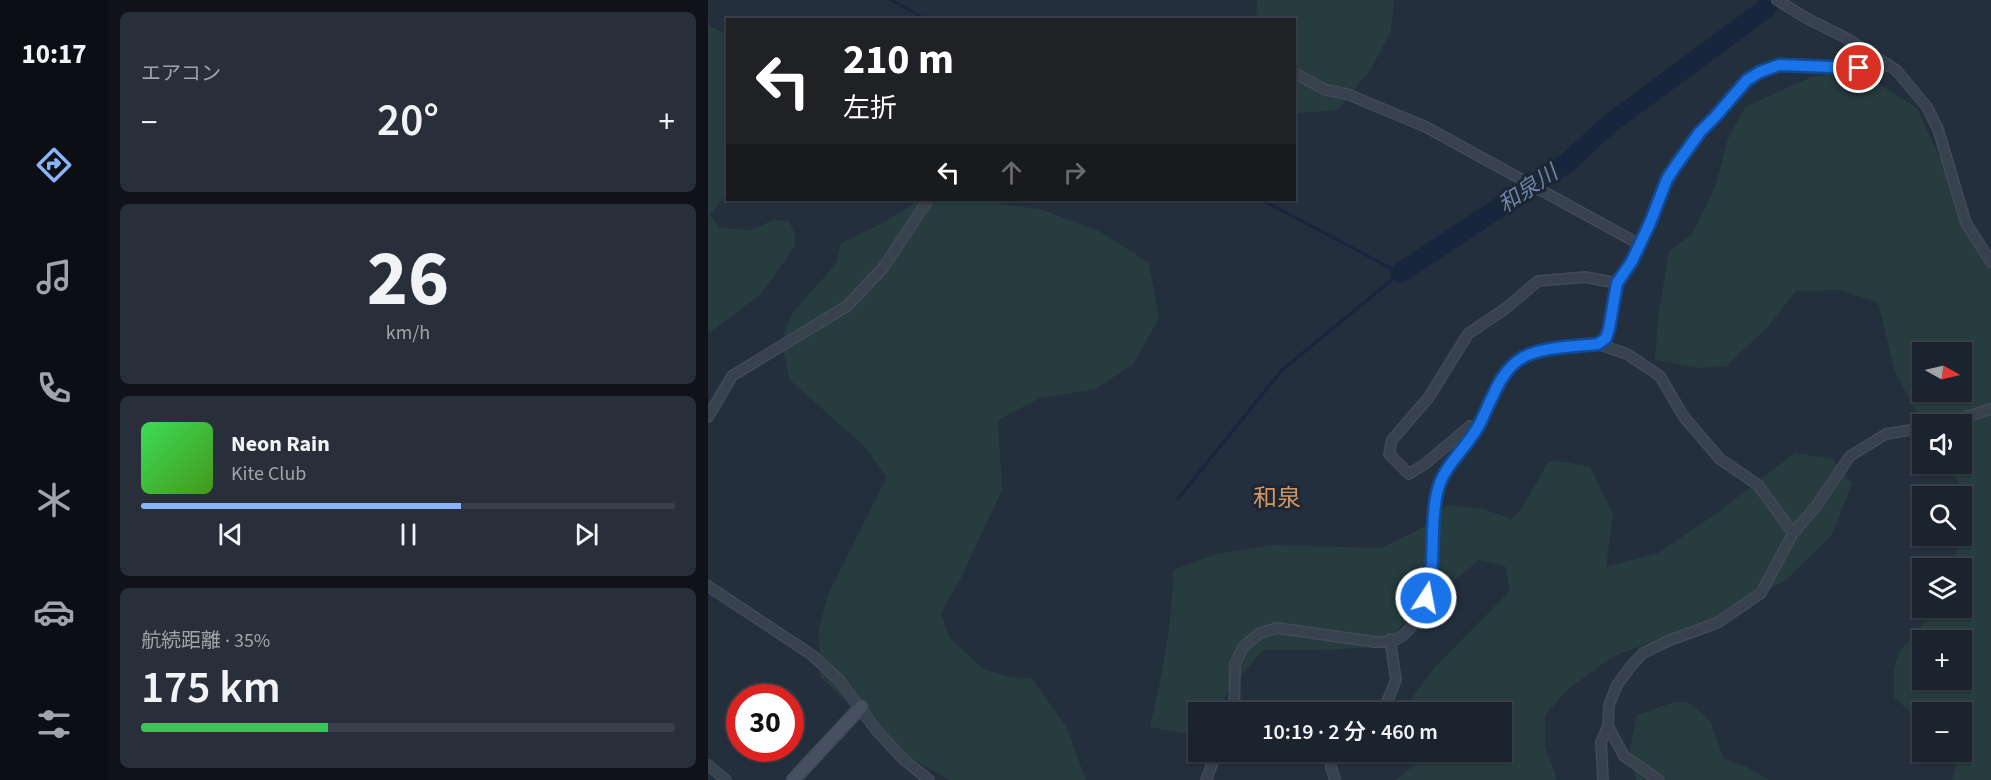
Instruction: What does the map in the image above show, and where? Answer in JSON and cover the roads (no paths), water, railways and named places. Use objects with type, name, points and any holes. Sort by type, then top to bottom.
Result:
[{"type":"street","points":[[1779,1],[1808,20],[1848,39],[1896,70],[1927,107],[1938,129],[1966,223],[1991,262]]},
{"type":"street","points":[[1598,344],[1606,338],[1609,329],[1617,283],[1632,261],[1667,179],[1700,132],[1747,80],[1779,65],[1869,69],[1889,65]]},
{"type":"street","points":[[1296,74],[1326,90],[1347,93],[1426,127],[1639,244]]},
{"type":"street","points":[[708,417],[732,376],[847,306],[883,268],[927,201]]},
{"type":"street","points":[[1470,426],[1425,464],[1409,474],[1389,454],[1392,440],[1429,397],[1468,334],[1506,308],[1538,281],[1585,277],[1617,283]]},
{"type":"street","points":[[1234,702],[1235,664],[1243,647],[1260,633],[1277,628],[1375,642],[1397,639],[1414,623],[1420,614],[1429,588],[1434,546],[1435,503],[1443,476],[1477,428],[1509,369],[1515,362],[1529,354],[1598,344],[1627,354],[1660,376],[1684,417],[1720,459],[1758,484],[1794,533]]},
{"type":"street","points":[[1972,415],[1991,409]]},
{"type":"street","points":[[1603,780],[1601,742],[1608,726],[1609,705],[1617,685],[1643,653],[1670,640],[1717,623],[1761,593],[1794,533],[1817,505],[1850,456],[1886,434],[1912,430]]},
{"type":"street","points":[[708,586],[812,655],[840,681],[877,731],[902,758],[929,780]]},
{"type":"street","points":[[1387,702],[1396,680],[1390,640]]},
{"type":"street","points":[[793,780],[861,707]]},
{"type":"street","points":[[1608,726],[1624,756],[1659,780]]},
{"type":"street","points":[[1206,780],[1213,762]]},
{"type":"street","points":[[1330,762],[1335,780]]},
{"type":"street","points":[[708,765],[726,780]]},
{"type":"waterway","name":"和泉川","points":[[891,0],[923,18]]},
{"type":"waterway","name":"和泉川","points":[[1400,273],[1567,163],[1608,125],[1765,9],[1773,0]]},
{"type":"waterway","points":[[1178,499],[1281,371],[1400,273],[1264,201]]},
{"type":"district","name":"和泉","points":[[1277,498]]}]
